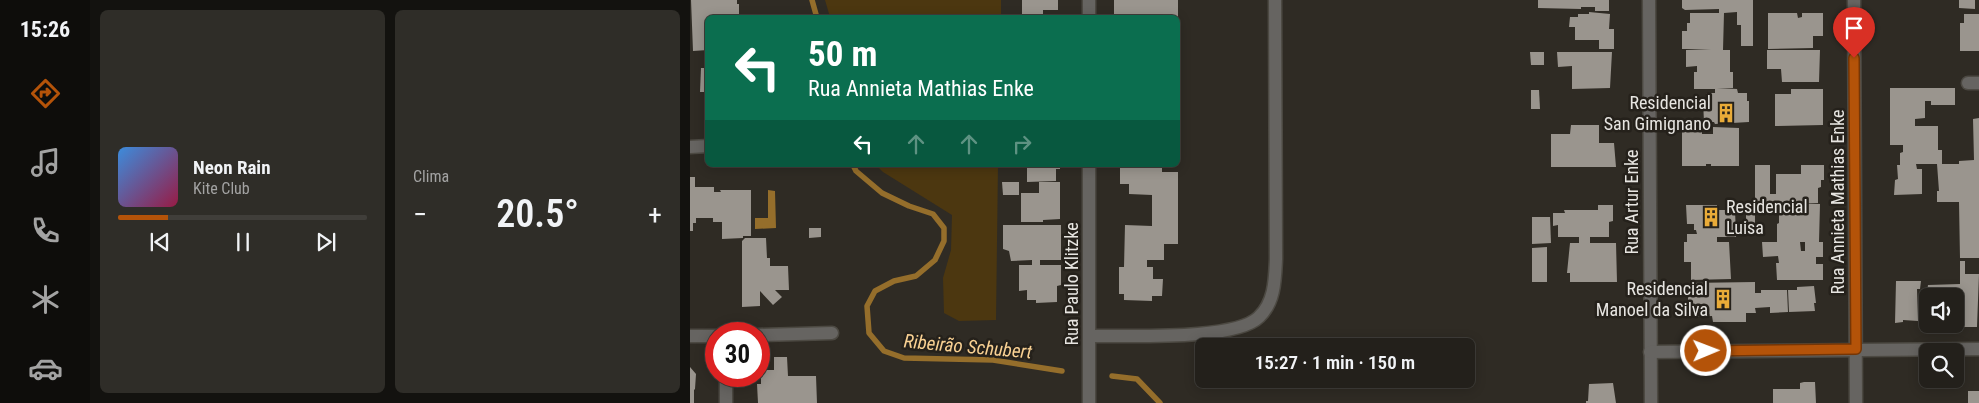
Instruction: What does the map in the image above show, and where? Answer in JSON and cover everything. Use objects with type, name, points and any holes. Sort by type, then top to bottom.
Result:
[{"type":"street","points":[[1089,0],[1089,15]]},
{"type":"street","points":[[1090,336],[1185,334],[1228,330],[1246,326],[1260,317],[1269,301],[1275,285],[1276,0]]},
{"type":"street","name":"Rua Artur Enke","points":[[1649,0],[1651,403]]},
{"type":"street","name":"Rua Annieta Mathias Enke","points":[[1854,0],[1856,403]]},
{"type":"street","points":[[690,147],[705,146]]},
{"type":"street","name":"Rua Paulo Klitzke","points":[[1089,167],[1089,403]]},
{"type":"street","points":[[770,335],[832,333]]},
{"type":"street","points":[[690,336],[705,336]]},
{"type":"street","points":[[1650,352],[1979,349]]},
{"type":"street","points":[[726,387],[726,403]]},
{"type":"shaded area","points":[[825,0],[1001,0],[1001,15],[829,15]]},
{"type":"shaded area","points":[[878,167],[998,167],[996,320],[959,321],[944,313],[943,278],[951,250],[952,215]]},
{"type":"shaded area","points":[[768,190],[775,191],[776,228],[755,229],[755,218],[768,218]]},
{"type":"building","points":[[691,0],[737,0],[739,15],[705,15],[705,50],[693,51]]},
{"type":"building","points":[[1022,0],[1058,0],[1058,10],[1043,10],[1043,15],[1022,15]]},
{"type":"building","points":[[1114,0],[1178,0],[1178,15],[1114,15]]},
{"type":"building","points":[[1538,0],[1609,0],[1609,11],[1595,11],[1595,7],[1581,7],[1581,9],[1538,8]]},
{"type":"building","points":[[1682,0],[1753,0],[1753,46],[1741,46],[1741,25],[1737,25],[1737,12],[1724,13],[1723,50],[1730,50],[1730,72],[1733,72],[1733,88],[1717,88],[1737,89],[1738,93],[1747,93],[1749,122],[1715,124],[1714,122],[1704,122],[1703,101],[1706,102],[1706,93],[1715,93],[1715,89],[1694,89],[1694,72],[1697,72],[1697,66],[1686,67],[1686,50],[1711,49],[1682,49],[1682,31],[1687,31],[1687,23],[1690,23],[1690,13],[1719,13],[1719,9],[1685,10],[1682,8]]},
{"type":"building","points":[[1959,0],[1975,0],[1975,9],[1959,8]]},
{"type":"building","points":[[1589,12],[1610,14],[1609,29],[1614,29],[1614,49],[1599,49],[1599,40],[1575,40],[1575,27],[1569,27],[1570,17],[1578,17],[1578,14],[1589,14]]},
{"type":"building","points":[[1768,13],[1797,13],[1798,18],[1802,17],[1802,13],[1823,13],[1823,36],[1813,36],[1813,48],[1768,49]]},
{"type":"building","points":[[1964,14],[1979,14],[1979,51],[1960,51],[1960,23],[1964,23]]},
{"type":"building","points":[[1767,50],[1820,50],[1819,82],[1782,82],[1781,69],[1767,69]]},
{"type":"building","points":[[1530,52],[1544,52],[1544,65],[1531,65]]},
{"type":"building","points":[[1557,52],[1612,52],[1610,88],[1572,89],[1572,66],[1558,67]]},
{"type":"building","points":[[701,68],[705,68],[705,92],[700,92]]},
{"type":"building","points":[[1890,88],[1955,88],[1955,105],[1931,105],[1931,101],[1925,101],[1925,118],[1915,119],[1915,126],[1938,126],[1938,150],[1942,150],[1942,164],[1959,164],[1959,161],[1974,160],[1973,119],[1979,118],[1979,258],[1960,258],[1959,202],[1937,202],[1937,191],[1939,191],[1937,164],[1916,164],[1917,169],[1922,169],[1922,194],[1894,195],[1895,180],[1898,179],[1897,165],[1900,165],[1900,153],[1903,152],[1903,145],[1890,145]]},
{"type":"building","points":[[1791,89],[1823,89],[1823,125],[1775,126],[1775,94],[1791,94]]},
{"type":"building","points":[[1531,90],[1539,90],[1540,109],[1531,109]]},
{"type":"building","points":[[1571,125],[1599,125],[1599,143],[1614,143],[1616,167],[1551,167],[1551,134],[1570,134]]},
{"type":"building","points":[[1684,127],[1702,127],[1702,134],[1713,134],[1713,127],[1739,128],[1739,166],[1711,166],[1711,164],[1706,164],[1706,166],[1682,166],[1682,129]]},
{"type":"building","points":[[1755,165],[1770,165],[1770,194],[1776,194],[1776,174],[1801,174],[1801,165],[1824,165],[1824,180],[1821,180],[1821,187],[1818,188],[1818,203],[1794,203],[1820,204],[1819,242],[1823,242],[1823,257],[1816,257],[1816,264],[1823,264],[1823,280],[1777,280],[1776,263],[1779,263],[1778,256],[1763,257],[1762,242],[1777,242],[1779,212],[1790,212],[1790,203],[1755,204]],"holes":[[[1800,242],[1805,242],[1805,251],[1801,251]]]},
{"type":"building","points":[[1027,167],[1060,167],[1060,169],[1056,169],[1056,181],[1027,182]]},
{"type":"building","points":[[1120,167],[1162,167],[1162,172],[1178,172],[1178,244],[1164,244],[1164,260],[1147,260],[1147,267],[1153,267],[1153,279],[1163,279],[1162,296],[1152,296],[1152,301],[1124,300],[1124,294],[1119,294],[1119,267],[1124,267],[1125,225],[1152,226],[1152,195],[1129,194],[1129,184],[1120,184]]},
{"type":"building","points":[[690,177],[695,177],[695,187],[714,187],[714,192],[721,192],[720,190],[751,190],[751,236],[722,239],[722,222],[713,222],[713,218],[696,218],[696,223],[693,223],[693,231],[690,231]]},
{"type":"building","points":[[1002,182],[1019,182],[1019,195],[1003,195]]},
{"type":"building","points":[[1039,182],[1060,182],[1060,219],[1043,220],[1043,222],[1021,222],[1021,193],[1039,193]]},
{"type":"building","points":[[1746,204],[1755,204],[1755,223],[1746,223]]},
{"type":"building","points":[[1598,205],[1613,205],[1613,221],[1609,222],[1609,237],[1590,237],[1590,243],[1616,243],[1617,282],[1570,282],[1570,273],[1567,273],[1570,243],[1579,243],[1579,237],[1558,237],[1558,225],[1553,226],[1553,213],[1565,213],[1564,210],[1598,210]]},
{"type":"building","points":[[1686,205],[1717,205],[1717,210],[1735,210],[1736,237],[1717,237],[1717,242],[1729,242],[1731,279],[1691,280],[1691,262],[1684,262],[1684,242],[1687,242],[1687,234],[1697,234],[1696,230],[1694,230],[1694,224],[1687,224]]},
{"type":"building","points":[[1532,217],[1550,217],[1551,243],[1532,244]]},
{"type":"building","points":[[1003,225],[1061,225],[1061,260],[1040,260],[1040,265],[1061,265],[1061,285],[1057,286],[1057,302],[1036,303],[1036,300],[1027,300],[1027,290],[1019,291],[1019,265],[1032,265],[1032,260],[1011,261],[1009,251],[1003,249]]},
{"type":"building","points":[[809,228],[821,228],[821,237],[809,238]]},
{"type":"building","points":[[745,238],[766,238],[767,258],[770,258],[770,266],[788,266],[789,290],[775,290],[782,297],[773,305],[760,291],[760,306],[742,307],[742,241]]},
{"type":"building","points":[[1547,247],[1547,282],[1532,282],[1532,248]]},
{"type":"building","points":[[1960,261],[1965,261],[1965,274],[1979,274],[1977,327],[1964,327],[1964,288],[1928,288],[1928,285],[1960,284]]},
{"type":"building","points":[[1896,281],[1921,281],[1920,288],[1917,289],[1918,321],[1903,320],[1903,322],[1895,323]]},
{"type":"building","points":[[1755,282],[1755,293],[1761,293],[1761,290],[1787,290],[1788,312],[1770,313],[1770,307],[1755,308],[1756,313],[1746,313],[1746,322],[1713,322],[1712,316],[1688,317],[1688,283]]},
{"type":"building","points":[[1814,286],[1815,311],[1789,312],[1788,290],[1797,290],[1797,287]]},
{"type":"building","points":[[774,357],[787,357],[788,376],[816,376],[817,403],[758,403],[757,387],[770,387],[770,370],[774,370]]},
{"type":"building","points":[[690,367],[696,374],[694,403],[690,403]]},
{"type":"building","points":[[1815,382],[1816,403],[1773,403],[1773,389],[1800,389],[1800,383]]},
{"type":"building","points":[[1613,383],[1616,403],[1586,403],[1588,401],[1589,384]]},
{"type":"building","points":[[1968,391],[1979,391],[1979,403],[1968,403]]},
{"type":"waterway","name":"Ribeirão Schubert","points":[[812,0],[816,15]]},
{"type":"waterway","name":"Ribeirão Schubert","points":[[854,167],[856,171],[882,193],[909,206],[933,214],[944,228],[944,241],[935,260],[916,276],[894,281],[875,291],[867,306],[869,333],[884,351],[904,358],[993,360],[1062,371]]},
{"type":"waterway","name":"Ribeirão Schubert","points":[[1112,376],[1137,379],[1160,403]]},
{"type":"place","name":"Residencial San Gimignano","points":[[1726,113]]},
{"type":"place","name":"Residencial Luisa","points":[[1711,217]]},
{"type":"place","name":"Residencial Manoel da Silva","points":[[1723,299]]},
{"type":"route","points":[[1706,351],[1856,349],[1854,58]]}]
